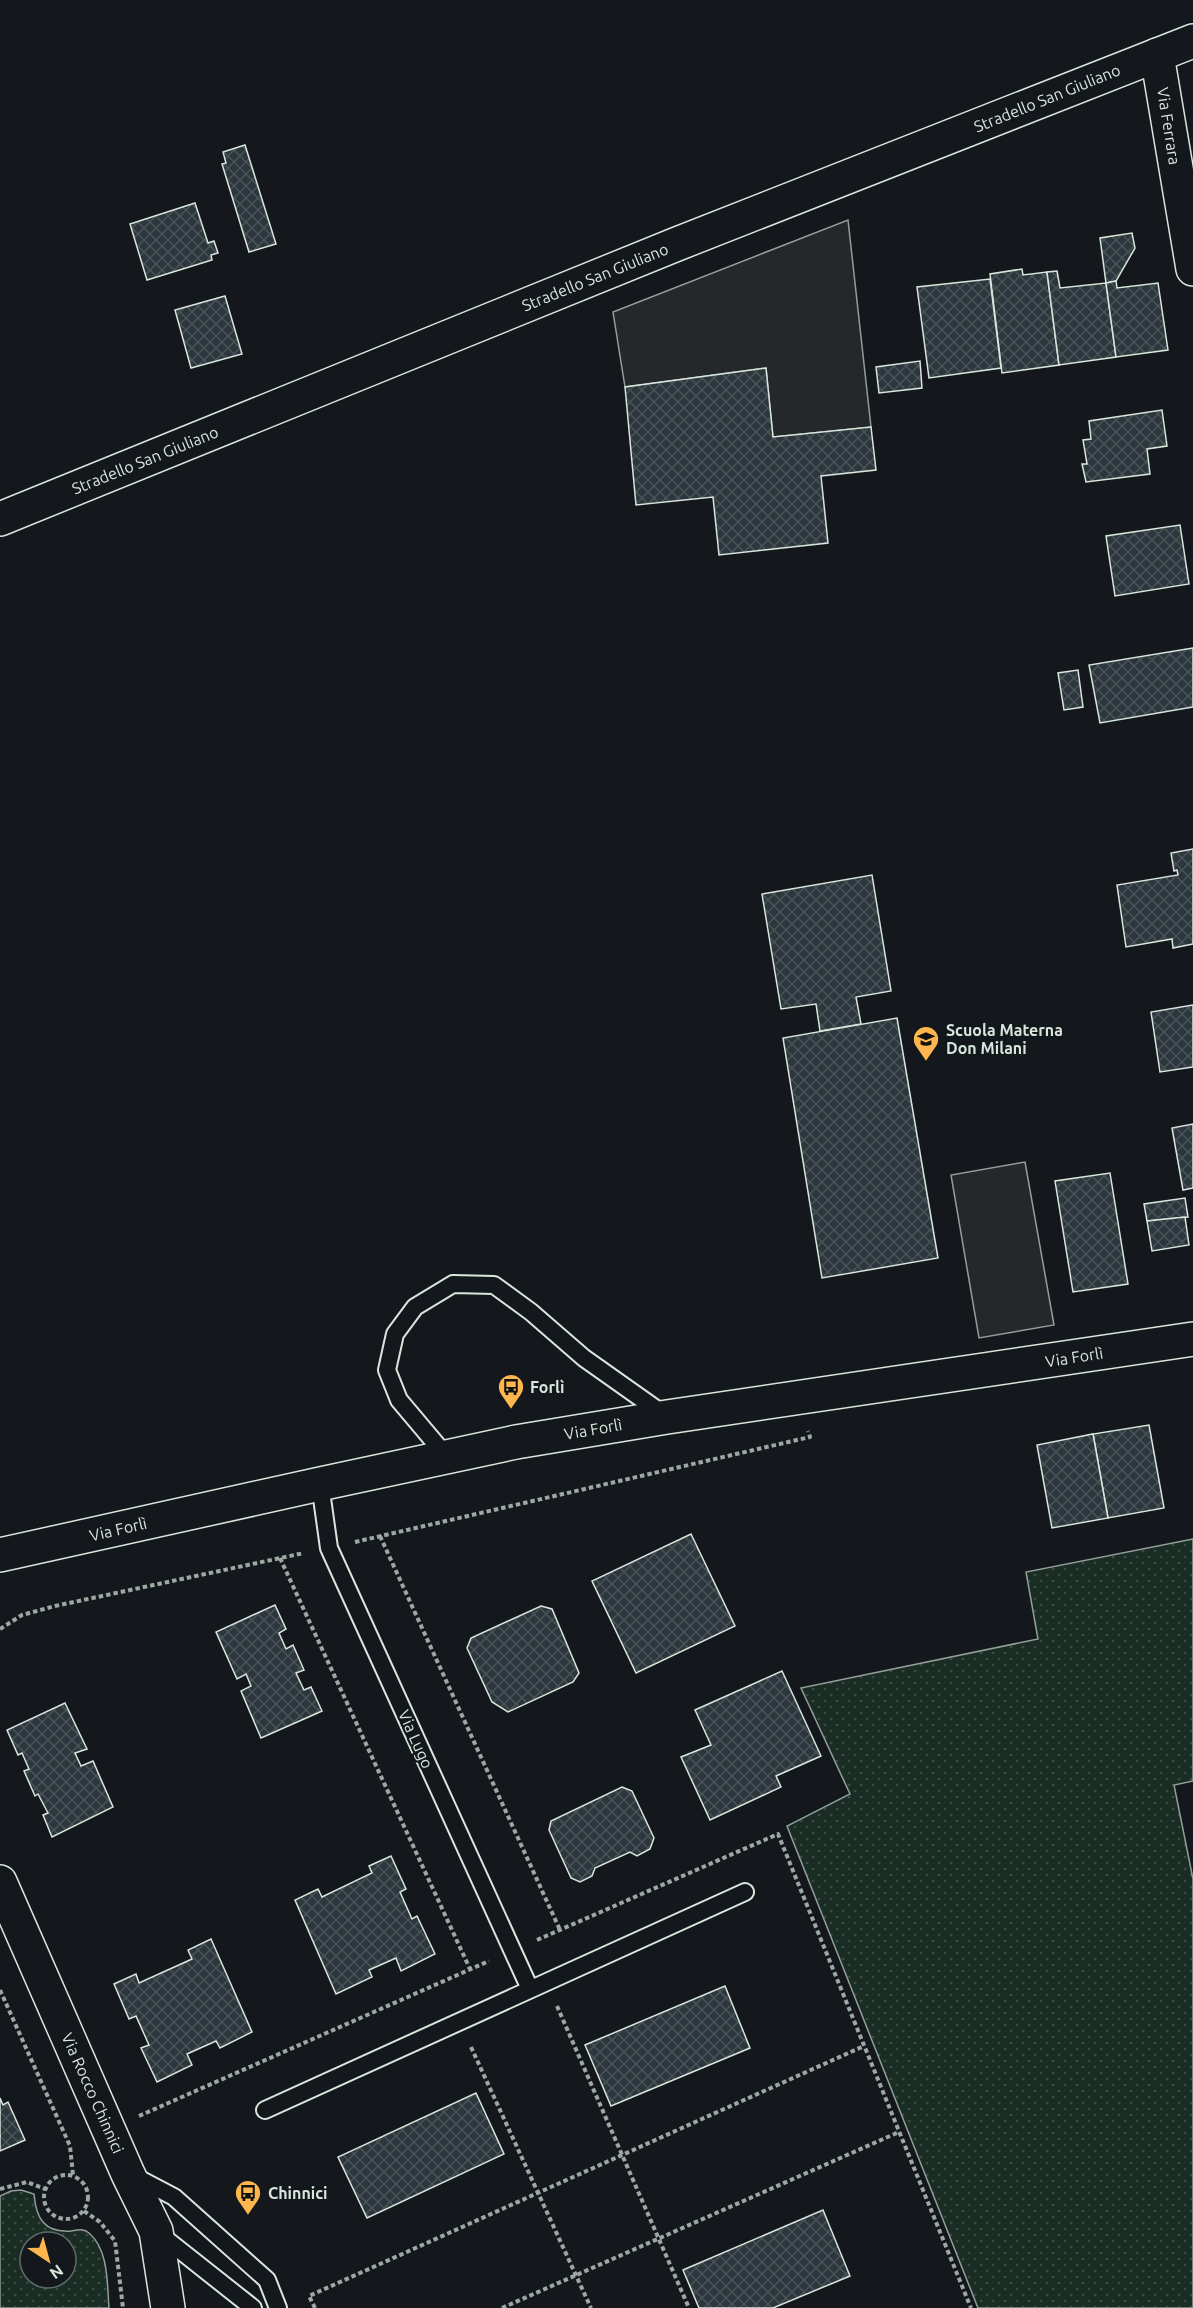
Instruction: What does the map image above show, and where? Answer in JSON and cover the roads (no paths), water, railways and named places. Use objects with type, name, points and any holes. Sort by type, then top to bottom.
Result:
[{"type":"street","name":"Stradello San Giuliano","points":[[0,519],[677,244],[1193,41]]},
{"type":"street","name":"Via Ferrara","points":[[1157,54],[1193,269]]},
{"type":"street","name":"Via Forlì","points":[[0,1555],[516,1442],[667,1417],[1193,1339]]},
{"type":"street","name":"Via Rocco Chinnici","points":[[0,1882],[128,2174],[156,2231],[168,2308]]},
{"type":"lane","points":[[447,1457],[399,1400],[387,1370],[395,1334],[415,1307],[453,1284],[494,1284],[531,1312],[584,1358],[667,1417]]},
{"type":"lane","name":"Via Lugo","points":[[320,1484],[329,1548],[530,1989]]},
{"type":"lane","points":[[265,2110],[745,1892]]},
{"type":"lane","points":[[128,2174],[174,2197],[267,2280],[278,2308]]},
{"type":"lane","points":[[156,2231],[253,2308]]},
{"type":"place","name":"Scuola Materna Don Milani","points":[[926,1062]]},
{"type":"place","name":"Forlì","points":[[511,1410]]},
{"type":"place","name":"Chinnici","points":[[248,2216]]}]
